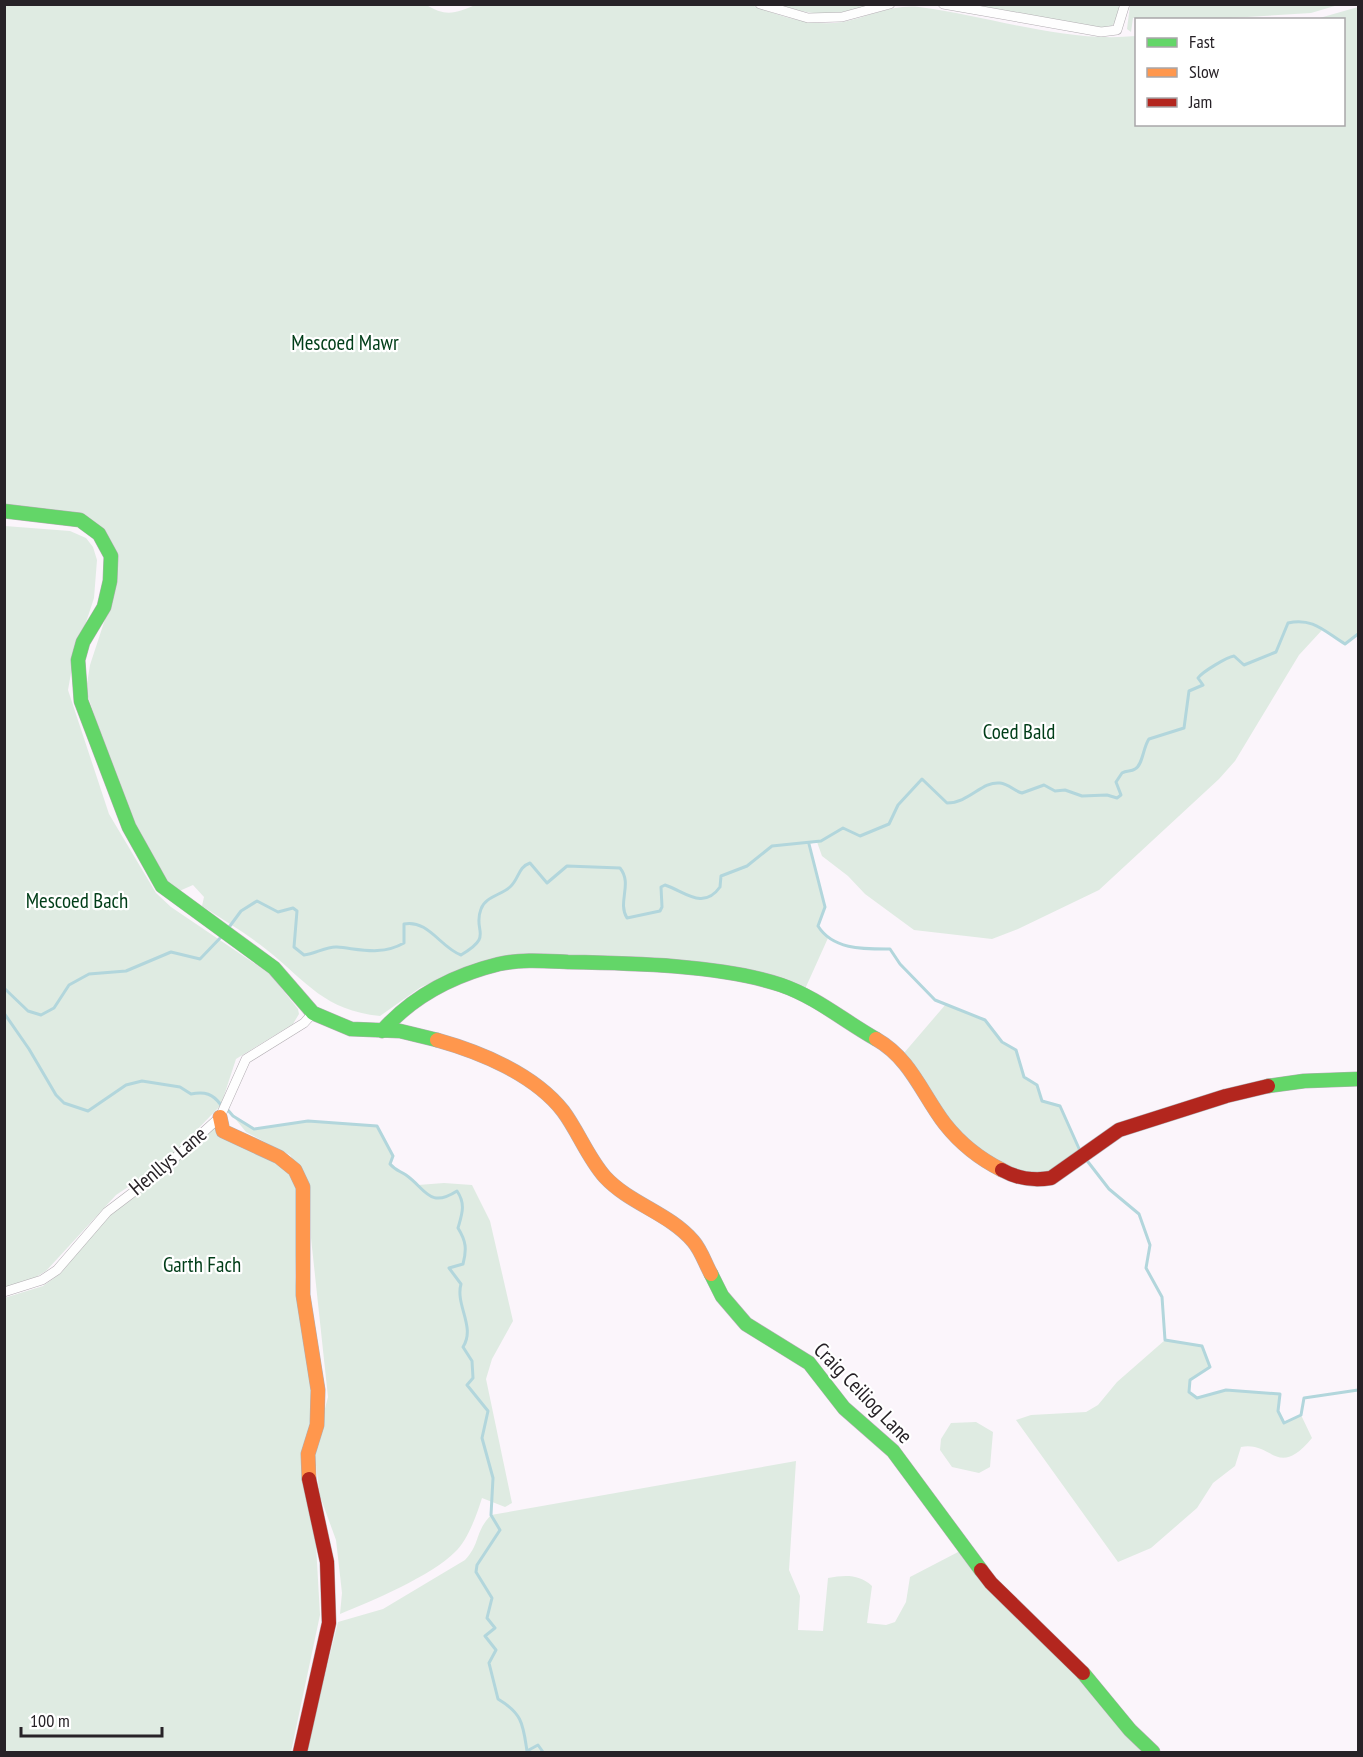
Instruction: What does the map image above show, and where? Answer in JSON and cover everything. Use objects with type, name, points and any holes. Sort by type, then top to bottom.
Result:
[{"type":"street","points":[[760,4],[808,18],[842,17],[890,4]]},
{"type":"street","points":[[943,4],[1101,32],[1118,30],[1125,4]]},
{"type":"street","points":[[4,511],[80,520],[99,534],[111,556],[110,581],[104,607],[83,642],[78,660],[81,701],[129,826],[162,886],[180,902],[226,932],[274,968],[313,1013]]},
{"type":"street","points":[[381,1031],[394,1015],[430,990],[451,980],[519,961],[651,966],[756,979],[785,986],[823,1003],[887,1046],[913,1071],[944,1124],[954,1135],[1010,1176],[1028,1182],[1041,1182],[1051,1178],[1095,1144],[1119,1130],[1226,1096],[1305,1081],[1359,1079]]},
{"type":"street","name":"Craig Ceiliog Lane","points":[[313,1013],[332,1023],[351,1029],[400,1031],[440,1041],[498,1063],[525,1078],[554,1100],[604,1176],[619,1189],[681,1229],[695,1243],[722,1296],[732,1310],[746,1324],[808,1363],[844,1408],[893,1451],[991,1583],[1097,1687],[1130,1730],[1153,1752]]},
{"type":"street","name":"Henllys Lane","points":[[4,1292],[42,1280],[57,1270],[107,1212],[157,1174],[220,1117],[246,1059],[303,1023],[313,1013]]},
{"type":"street","points":[[220,1117],[223,1131],[279,1157],[295,1170],[303,1187],[301,1256],[303,1286],[318,1390],[317,1425],[308,1467],[327,1562],[329,1623],[300,1752]]},
{"type":"green space","points":[[425,4],[439,11],[451,13],[478,4],[749,4],[772,13],[819,23],[843,22],[900,7],[919,7],[1081,36],[1135,36],[1135,126],[1345,126],[1345,18],[1320,18],[1358,7],[1358,634],[1345,644],[1323,629],[1299,655],[1235,761],[1219,779],[1099,890],[992,939],[914,930],[865,894],[848,876],[822,856],[817,842],[809,844],[825,907],[818,926],[828,938],[805,989],[572,955],[453,974],[421,987],[380,1016],[344,1008],[318,993],[259,944],[202,906],[204,897],[193,885],[177,892],[168,886],[126,812],[86,690],[90,665],[109,607],[114,565],[100,529],[5,508],[5,5]]},
{"type":"green space","points":[[1130,4],[1338,5],[1311,13],[1230,18],[1133,18],[1131,32],[1127,29]]},
{"type":"green space","points":[[778,5],[872,5],[825,14],[804,12]]},
{"type":"green space","points":[[967,5],[1121,5],[1116,21],[1111,27],[1097,29]]},
{"type":"green space","name":"Mescoed Bach","points":[[5,526],[70,531],[86,538],[93,547],[97,560],[94,598],[73,662],[68,690],[109,814],[156,893],[171,907],[270,974],[298,1009],[299,1014],[293,1024],[236,1059],[221,1105],[166,1162],[116,1195],[46,1271],[31,1280],[5,1288]]},
{"type":"green space","points":[[946,1004],[985,1020],[1002,1042],[1016,1050],[1024,1077],[1037,1085],[1042,1101],[1060,1106],[1079,1150],[1046,1175],[1027,1179],[973,1145],[947,1121],[904,1053]]},
{"type":"green space","points":[[233,1116],[254,1129],[308,1121],[377,1126],[393,1156],[391,1165],[418,1185],[444,1183],[472,1185],[490,1221],[513,1321],[492,1359],[486,1379],[512,1503],[505,1507],[482,1498],[464,1541],[445,1561],[400,1587],[340,1614],[342,1593],[336,1540],[320,1496],[314,1450],[328,1397],[311,1238],[310,1186],[290,1155],[246,1132]]},
{"type":"green space","name":"Garth Fach","points":[[215,1126],[220,1136],[274,1160],[291,1174],[299,1190],[295,1277],[301,1328],[313,1380],[315,1527],[320,1615],[291,1752],[5,1752],[4,1298],[43,1286],[61,1273],[104,1219],[163,1177],[191,1146]]},
{"type":"green space","points":[[1165,1340],[1202,1346],[1210,1367],[1190,1380],[1189,1392],[1197,1398],[1226,1390],[1280,1394],[1278,1411],[1283,1422],[1301,1415],[1312,1438],[1300,1450],[1283,1458],[1261,1449],[1241,1447],[1235,1466],[1213,1483],[1197,1508],[1151,1548],[1118,1562],[1016,1420],[1031,1415],[1086,1412],[1098,1405],[1117,1382]]},
{"type":"green space","points":[[976,1422],[993,1432],[990,1467],[979,1473],[952,1467],[940,1450],[941,1439],[951,1423]]},
{"type":"green space","points":[[796,1461],[789,1570],[800,1596],[798,1630],[823,1631],[828,1578],[840,1576],[857,1577],[872,1586],[867,1623],[886,1625],[895,1622],[906,1602],[910,1577],[960,1551],[1016,1618],[1093,1689],[1145,1752],[306,1752],[338,1622],[383,1609],[465,1560],[491,1515]]},
{"type":"waterway","points":[[227,930],[241,911],[257,901],[278,912],[293,908],[297,911],[294,947],[304,955],[333,947],[370,951],[395,947],[404,943],[404,924],[420,926],[461,955],[480,938],[479,917],[483,905],[510,887],[523,867],[530,863],[547,883],[567,866],[620,868],[625,880],[624,912],[627,918],[660,911],[662,907],[661,887],[665,885],[693,897],[707,898],[720,887],[721,876],[747,866],[772,846],[821,841],[843,828],[860,836],[889,824],[898,805],[922,779],[947,803],[962,800],[993,783],[1006,785],[1022,793],[1044,785],[1055,791],[1065,790],[1082,796],[1107,795],[1117,798],[1121,795],[1116,782],[1122,773],[1138,767],[1149,739],[1184,728],[1189,691],[1203,685],[1198,678],[1200,675],[1234,656],[1244,665],[1276,652],[1288,623],[1312,624],[1345,644],[1358,634]]},
{"type":"waterway","points":[[809,844],[825,907],[818,926],[824,934],[850,947],[890,949],[900,964],[935,1000],[985,1020],[1002,1042],[1016,1050],[1024,1077],[1037,1085],[1042,1101],[1060,1106],[1081,1153]]},
{"type":"waterway","points":[[4,988],[28,1011],[41,1015],[54,1008],[69,985],[89,974],[126,971],[171,952],[200,959],[223,935]]},
{"type":"waterway","points":[[4,1013],[29,1049],[56,1095],[64,1103],[88,1111],[126,1085],[142,1081],[180,1087],[191,1094],[208,1094],[221,1105]]},
{"type":"waterway","points":[[227,1109],[233,1116],[254,1129],[308,1121],[377,1126],[393,1156],[390,1164],[394,1168],[434,1198],[448,1196],[457,1191],[462,1200],[458,1228],[463,1237],[465,1254],[463,1264],[449,1268],[461,1284],[460,1292],[467,1332],[463,1347],[472,1361],[473,1378],[467,1385],[488,1411],[482,1438],[493,1478],[491,1515],[500,1530],[477,1565],[476,1572],[492,1598],[487,1618],[495,1628],[485,1636],[496,1650],[489,1663],[498,1699],[517,1715],[527,1751],[538,1745],[543,1752]]},
{"type":"waterway","points":[[1085,1158],[1109,1189],[1139,1214],[1150,1245],[1146,1268],[1162,1297],[1165,1340],[1202,1346],[1210,1367],[1190,1380],[1189,1392],[1197,1398],[1226,1390],[1280,1394],[1278,1411],[1284,1423],[1301,1415],[1304,1398],[1358,1390]]},
{"type":"traffic: fast","points":[[4,511],[80,520],[99,534],[111,556],[110,581],[104,607],[83,642],[78,660],[81,701],[129,827],[162,886],[274,968],[313,1013],[351,1029],[400,1031],[437,1040]]},
{"type":"traffic: fast","points":[[382,1031],[407,1007],[450,981],[499,964],[516,961],[542,961],[676,966],[757,978],[806,996],[876,1039]]},
{"type":"traffic: fast","points":[[1268,1086],[1304,1081],[1358,1079]]},
{"type":"traffic: fast","points":[[711,1274],[722,1296],[746,1324],[809,1363],[844,1408],[893,1451],[981,1570]]},
{"type":"traffic: fast","points":[[1083,1673],[1130,1730],[1153,1752]]},
{"type":"traffic: slow","points":[[876,1039],[898,1056],[957,1138],[978,1156],[1002,1170]]},
{"type":"traffic: slow","points":[[437,1040],[488,1058],[522,1075],[537,1086],[563,1111],[605,1177],[626,1194],[683,1231],[698,1248],[711,1274]]},
{"type":"traffic: slow","points":[[220,1117],[223,1131],[279,1157],[295,1170],[303,1187],[303,1295],[318,1390],[317,1425],[308,1454],[309,1479]]},
{"type":"traffic: jam","points":[[1002,1170],[1026,1178],[1051,1178],[1119,1130],[1226,1096],[1268,1086]]},
{"type":"traffic: jam","points":[[300,1752],[329,1623],[327,1562],[309,1479]]},
{"type":"traffic: jam","points":[[981,1570],[991,1583],[1083,1673]]},
{"type":"park label","name":"Mescoed Mawr","points":[[345,343]]},
{"type":"park label","name":"Coed Bald","points":[[1019,732]]}]
